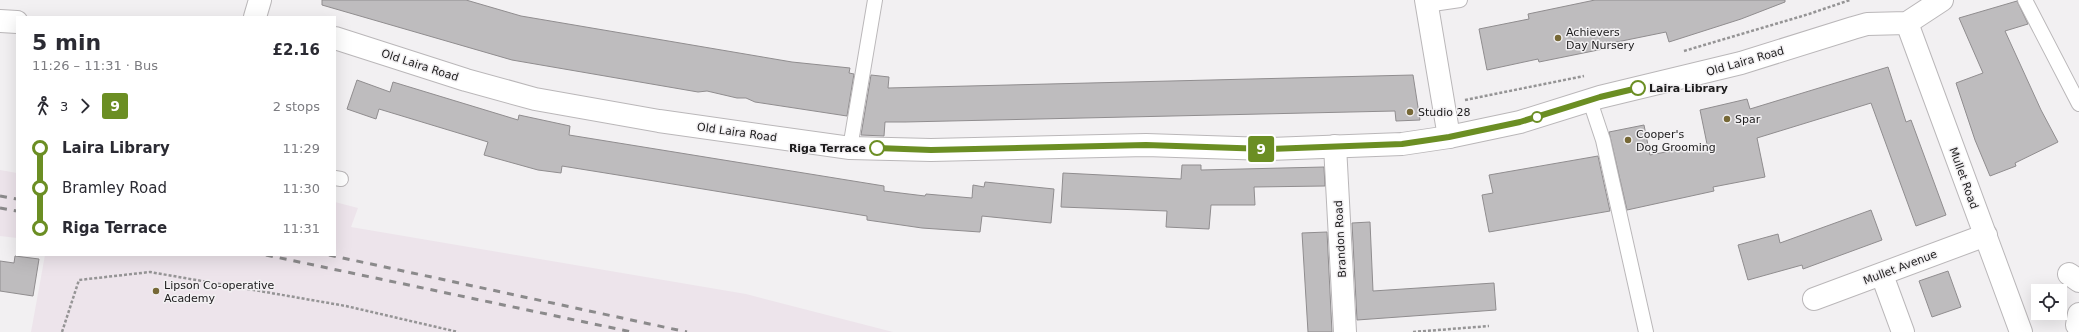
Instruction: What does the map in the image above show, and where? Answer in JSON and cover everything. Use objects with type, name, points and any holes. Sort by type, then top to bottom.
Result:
[{"type":"main road","points":[[256,16],[260,0]]},
{"type":"main road","points":[[1908,23],[1942,0]]},
{"type":"main road","points":[[1426,2],[1449,137]]},
{"type":"main road","points":[[0,21],[16,22]]},
{"type":"main road","name":"Old Laira Road","points":[[336,38],[466,80],[535,99],[659,121],[850,148],[931,150],[1146,145],[1267,149],[1402,144],[1449,137],[1520,122],[1590,100],[1741,63],[1867,24],[1908,23]]},
{"type":"main road","name":"Mullet Road","points":[[1908,23],[2022,332]]},
{"type":"main road","name":"Brandon Road","points":[[1335,146],[1345,332]]},
{"type":"main road","name":"Mullet Avenue","points":[[1814,299],[1882,275],[1986,235]]},
{"type":"main road","points":[[1882,275],[1903,332]]},
{"type":"main road","points":[[2079,314],[2079,327]]},
{"type":"lane","points":[[850,148],[874,0]]},
{"type":"lane","points":[[1426,2],[1460,0]]},
{"type":"lane","points":[[2025,0],[2079,104]]},
{"type":"lane","points":[[1590,100],[1603,140],[1646,332]]},
{"type":"path","points":[[1678,52],[1809,14],[1850,0]]},
{"type":"path","points":[[1443,104],[1588,75]]},
{"type":"path","points":[[62,332],[79,280],[150,272],[346,306],[458,332]]},
{"type":"path","points":[[1413,332],[1489,326]]},
{"type":"shaded area","points":[[0,170],[16,173],[16,238],[0,236]]},
{"type":"shaded area","points":[[336,202],[358,208],[351,227],[746,294],[893,332],[31,332],[45,256],[336,256]]},
{"type":"building","points":[[322,0],[466,0],[521,16],[792,62],[850,68],[849,73],[854,74],[847,116],[755,102],[746,98],[737,98],[707,91],[698,92],[512,60],[322,5]]},
{"type":"building","name":"Achievers Day Nursery","points":[[1595,0],[1785,0],[1785,2],[1741,19],[1669,42],[1666,32],[1607,44],[1608,48],[1539,62],[1538,59],[1487,70],[1479,29],[1529,19],[1528,14]]},
{"type":"building","points":[[2017,1],[2028,24],[2005,31],[2041,110],[2058,142],[2015,163],[2016,166],[1990,176],[1975,140],[1956,83],[1983,73],[1959,18]]},
{"type":"building","points":[[1888,67],[1906,122],[1911,120],[1946,215],[1916,226],[1871,103],[1757,138],[1765,177],[1713,187],[1714,191],[1627,210],[1609,132],[1644,125],[1650,155],[1707,144],[1700,110],[1747,99],[1750,109]]},
{"type":"building","points":[[871,75],[889,77],[888,88],[1413,75],[1420,120],[1396,121],[1395,111],[885,122],[884,136],[861,135]]},
{"type":"building","points":[[357,80],[390,92],[393,82],[518,120],[519,115],[570,126],[569,135],[884,186],[884,191],[925,196],[926,194],[972,198],[973,185],[984,187],[985,182],[1054,189],[1051,223],[982,216],[980,232],[922,228],[867,220],[867,216],[562,166],[561,173],[538,170],[484,155],[488,142],[379,109],[376,119],[347,109]]},
{"type":"building","points":[[1598,156],[1610,211],[1489,232],[1482,195],[1493,193],[1489,175]]},
{"type":"building","points":[[1182,165],[1201,165],[1201,170],[1324,167],[1325,186],[1254,187],[1255,205],[1211,205],[1209,229],[1166,227],[1167,211],[1061,207],[1063,173],[1181,179]]},
{"type":"building","points":[[1871,210],[1882,240],[1803,269],[1802,265],[1748,280],[1738,245],[1778,234],[1780,243]]},
{"type":"building","points":[[1370,222],[1373,291],[1494,283],[1496,310],[1357,320],[1352,223]]},
{"type":"building","points":[[1327,232],[1332,332],[1308,332],[1302,233]]},
{"type":"building","points":[[15,256],[39,259],[33,296],[0,291],[0,261],[14,263]]},
{"type":"building","points":[[1948,271],[1961,307],[1932,317],[1919,281]]},
{"type":"railway","points":[[0,196],[16,199]]},
{"type":"railway","points":[[0,208],[16,211]]},
{"type":"railway","points":[[271,256],[632,332]]},
{"type":"railway","points":[[334,256],[687,332]]},
{"type":"bus line","name":"9","points":[[877,148],[931,150],[1146,145],[1267,149],[1402,144],[1449,137],[1520,122],[1600,97],[1638,88]]},
{"type":"place","name":"Achievers Day Nursery","points":[[1558,38]]},
{"type":"place","name":"Laira Library","points":[[1638,88]]},
{"type":"place","name":"Studio 28","points":[[1410,112]]},
{"type":"place","name":"Spar","points":[[1727,119]]},
{"type":"place","name":"Cooper's Dog Grooming","points":[[1628,140]]},
{"type":"place","name":"Riga Terrace","points":[[877,148]]},
{"type":"place","name":"Lipson Co-operative Academy","points":[[156,291]]}]
